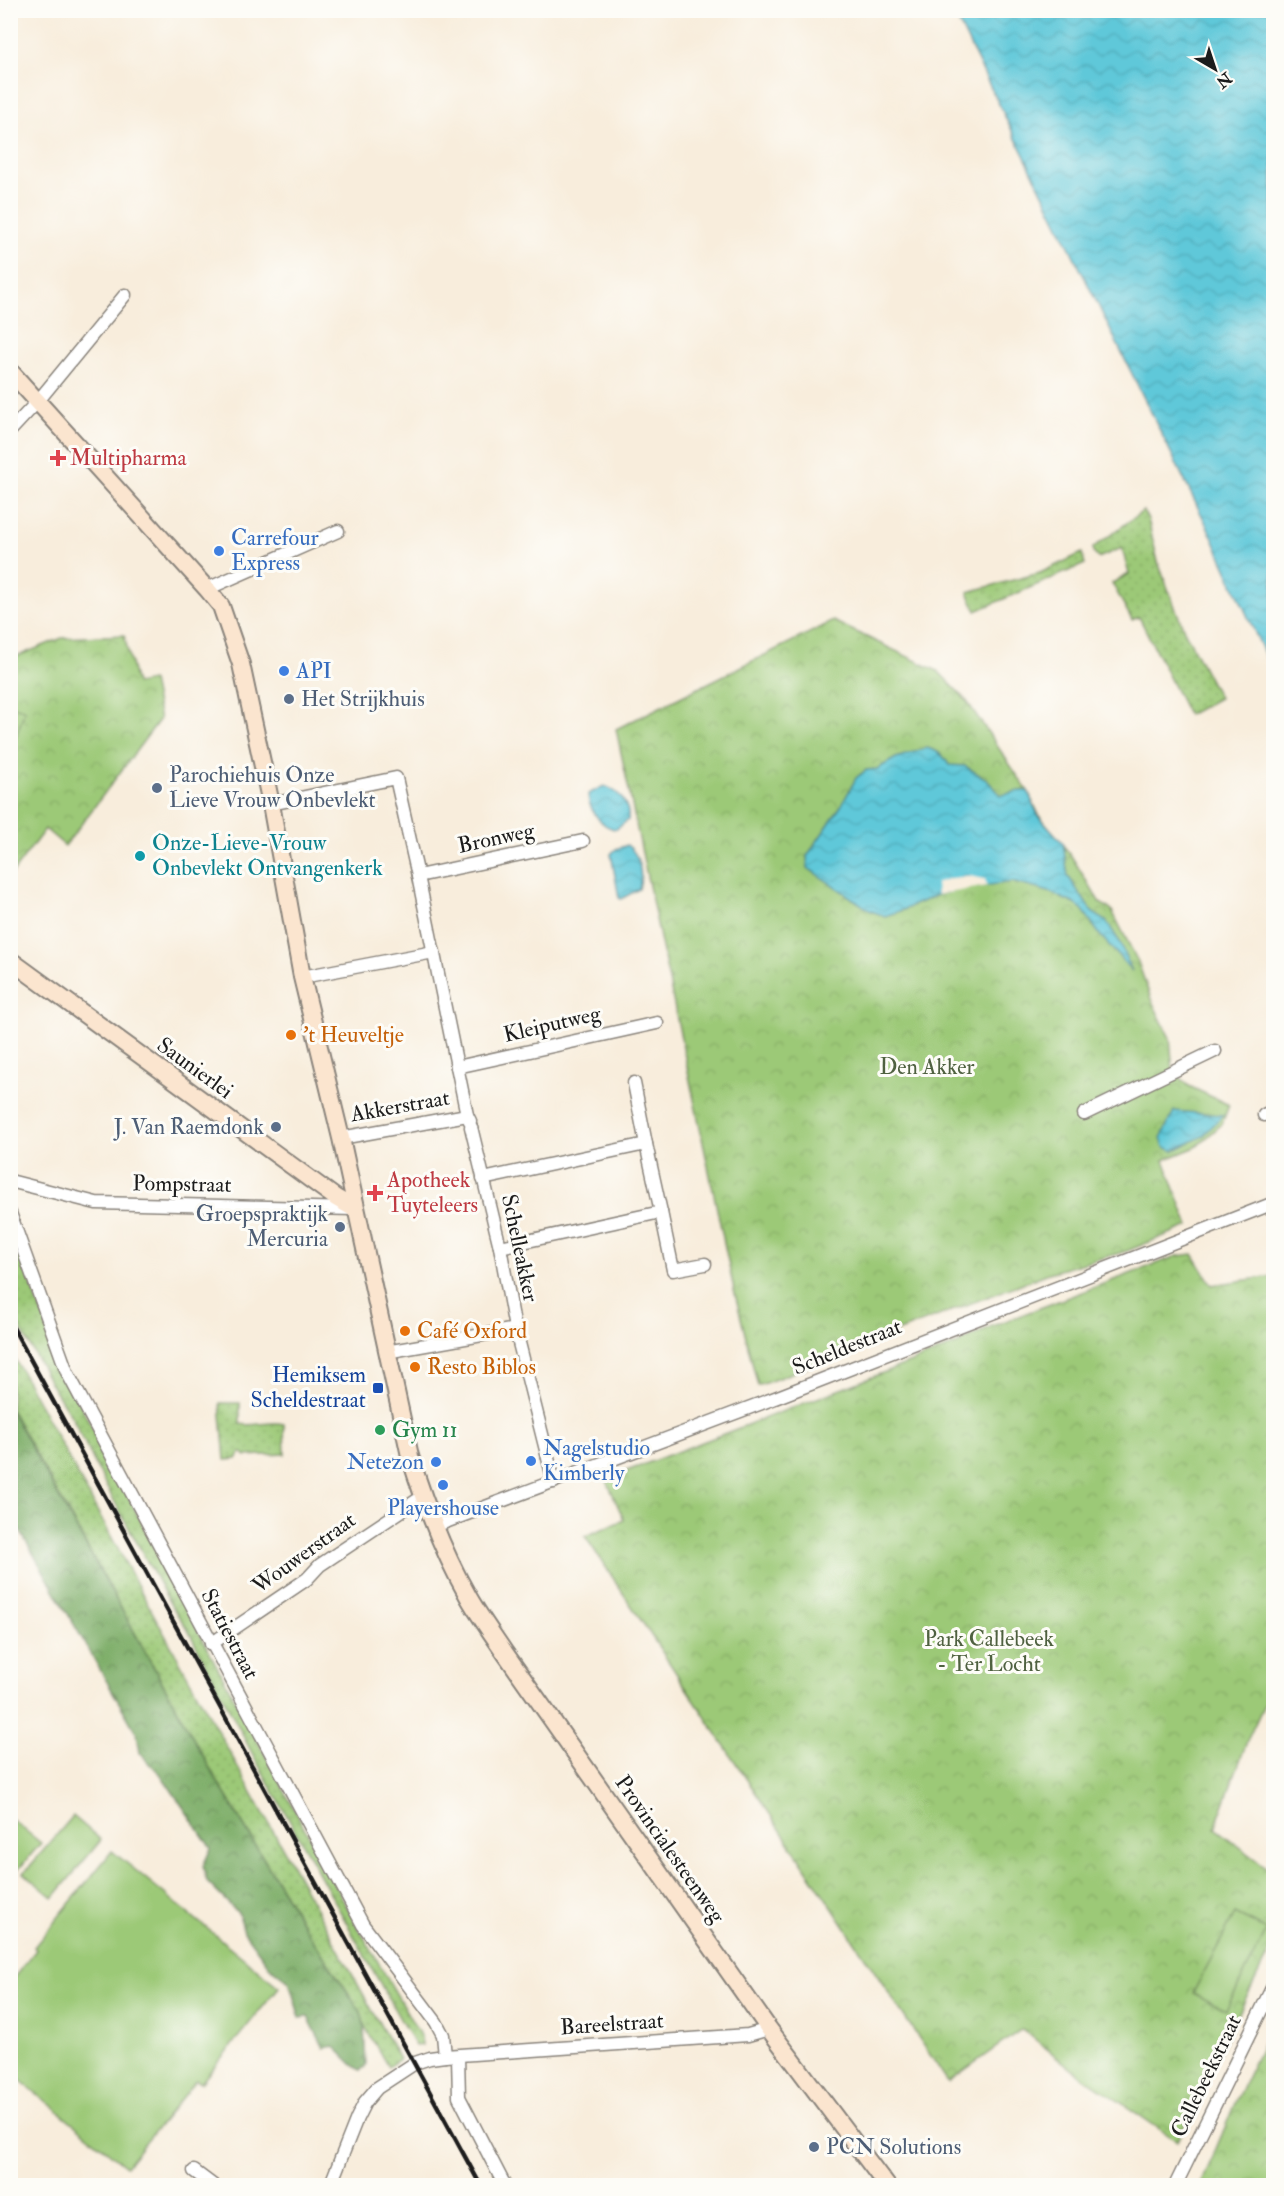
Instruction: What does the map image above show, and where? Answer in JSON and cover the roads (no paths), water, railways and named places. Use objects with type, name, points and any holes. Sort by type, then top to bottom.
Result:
[{"type":"main road","name":"Provincialesteenweg","points":[[10,371],[221,606],[241,664],[271,804],[302,977],[341,1138],[410,1456],[422,1497],[470,1599],[769,2029],[887,2186]]},
{"type":"main road","name":"Saunierlei","points":[[10,960],[336,1198],[356,1209]]},
{"type":"street","points":[[10,431],[38,401],[125,296]]},
{"type":"street","points":[[207,589],[338,531]]},
{"type":"street","name":"Schelleakker","points":[[271,804],[396,778],[469,1121],[500,1247],[516,1329],[554,1482]]},
{"type":"street","name":"Bronweg","points":[[418,876],[583,841]]},
{"type":"street","points":[[302,977],[434,952]]},
{"type":"street","name":"Kleiputweg","points":[[457,1067],[657,1023]]},
{"type":"street","points":[[1084,1114],[1215,1051]]},
{"type":"street","points":[[634,1083],[673,1270],[705,1264]]},
{"type":"street","name":"Akkerstraat","points":[[341,1138],[469,1121]]},
{"type":"street","points":[[483,1179],[646,1144]]},
{"type":"street","name":"Pompstraat","points":[[10,1181],[96,1203],[356,1209]]},
{"type":"street","name":"Scheldestraat","points":[[435,1526],[1274,1203]]},
{"type":"street","points":[[500,1247],[661,1212]]},
{"type":"street","name":"Statiestraat","points":[[10,1213],[67,1372],[363,1925],[436,2022],[442,2036],[445,2056]]},
{"type":"street","points":[[386,1352],[516,1329]]},
{"type":"street","name":"Wouwerstraat","points":[[212,1644],[307,1579],[320,1565],[422,1497]]},
{"type":"street","name":"Callebeekstraat","points":[[1175,2186],[1274,1984]]},
{"type":"street","name":"Bareelstraat","points":[[330,2186],[365,2102],[377,2088],[415,2063],[445,2056],[748,2035],[769,2029]]},
{"type":"street","points":[[458,2056],[459,2097],[505,2186]]},
{"type":"street","points":[[194,2171],[214,2186]]},
{"type":"water","points":[[953,11],[1273,11],[1273,673],[1209,530]]},
{"type":"water","points":[[927,748],[940,754],[949,765],[965,766],[985,778],[1001,795],[1028,791],[1038,815],[1063,843],[1068,876],[1092,912],[1106,921],[1118,939],[1132,971],[1100,935],[1083,910],[1049,892],[1012,882],[962,889],[937,895],[885,916],[871,911],[808,868],[807,856],[841,806],[856,778],[866,770],[877,769],[896,758]]},
{"type":"water","points":[[604,786],[618,794],[627,808],[628,820],[616,829],[605,825],[590,805],[588,794]]},
{"type":"water","points":[[627,845],[638,859],[640,883],[639,889],[621,899],[611,854],[616,849]]},
{"type":"water","points":[[1174,1111],[1223,1115],[1203,1136],[1173,1151],[1164,1147],[1161,1138]]},
{"type":"railway","points":[[10,1322],[481,2186]]},
{"type":"place","name":"Multipharma","points":[[58,458]]},
{"type":"place","name":"Carrefour Express","points":[[219,551]]},
{"type":"place","name":"API","points":[[284,671]]},
{"type":"place","name":"Het Strijkhuis","points":[[289,699]]},
{"type":"place","name":"Parochiehuis Onze Lieve Vrouw Onbevlekt","points":[[157,788]]},
{"type":"place","name":"Onze-Lieve-Vrouw Onbevlekt Ontvangenkerk","points":[[140,856]]},
{"type":"place","name":"'t Heuveltje","points":[[291,1035]]},
{"type":"place","name":"J. Van Raemdonk","points":[[276,1127]]},
{"type":"place","name":"Apotheek Tuyteleers","points":[[375,1193]]},
{"type":"place","name":"Groepspraktijk Mercuria","points":[[340,1227]]},
{"type":"place","name":"Café Oxford","points":[[405,1331]]},
{"type":"place","name":"Resto Biblos","points":[[415,1367]]},
{"type":"place","name":"Hemiksem Scheldestraat","points":[[378,1388]]},
{"type":"place","name":"Gym 11","points":[[380,1430]]},
{"type":"place","name":"Nagelstudio Kimberly","points":[[531,1461]]},
{"type":"place","name":"Netezon","points":[[436,1462]]},
{"type":"place","name":"Playershouse","points":[[443,1485]]},
{"type":"place","name":"PCN Solutions","points":[[814,2147]]},
{"type":"park label","name":"Den Akker","points":[[927,1067]]},
{"type":"park label","name":"Park Callebeek - Ter Locht","points":[[989,1652]]}]
